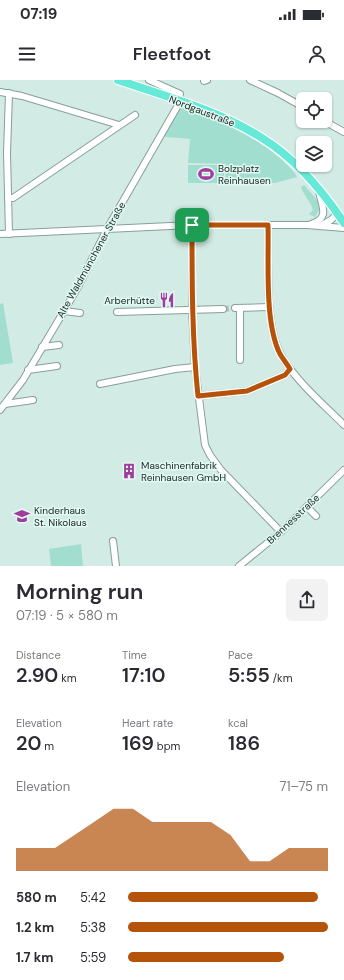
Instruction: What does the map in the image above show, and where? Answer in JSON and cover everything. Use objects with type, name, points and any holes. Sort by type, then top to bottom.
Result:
[{"type":"main road","name":"Nordgaustraße","points":[[118,80],[177,104],[231,121],[262,138],[291,160],[320,189],[344,222]]},
{"type":"street","points":[[149,80],[180,94],[177,104]]},
{"type":"street","points":[[250,80],[296,103]]},
{"type":"street","points":[[0,92],[9,93],[119,125]]},
{"type":"street","points":[[9,93],[7,152],[9,234]]},
{"type":"street","name":"Alte Waldmünchener Straße","points":[[0,410],[28,370],[64,311],[79,285],[107,229],[177,104]]},
{"type":"street","points":[[0,197],[14,198],[135,115]]},
{"type":"street","points":[[332,125],[344,132]]},
{"type":"street","points":[[0,152],[7,152]]},
{"type":"street","points":[[307,225],[317,222],[323,215],[324,208],[320,199],[320,189]]},
{"type":"street","points":[[320,226],[331,220],[338,213]]},
{"type":"street","points":[[192,225],[192,309],[195,367],[205,445],[221,470],[281,532]]},
{"type":"street","points":[[0,234],[192,225],[307,225],[344,228]]},
{"type":"street","points":[[268,225],[269,307],[274,338],[280,354],[290,369],[344,425]]},
{"type":"street","points":[[240,360],[238,308],[269,307]]},
{"type":"street","points":[[117,312],[223,309]]},
{"type":"street","points":[[64,311],[80,313]]},
{"type":"street","points":[[42,347],[59,345]]},
{"type":"street","points":[[28,370],[58,366]]},
{"type":"street","points":[[100,384],[175,369],[195,367]]},
{"type":"street","points":[[198,396],[247,391],[285,375],[290,369]]},
{"type":"street","points":[[5,404],[32,400]]},
{"type":"street","name":"Brennesstraße","points":[[239,566],[281,532],[344,470]]},
{"type":"street","points":[[308,505],[317,514]]},
{"type":"street","points":[[113,541],[116,566]]},
{"type":"green space","points":[[179,106],[221,122],[247,135],[283,161],[297,177],[275,183],[225,185],[226,164],[188,163],[190,139],[166,137],[163,135]]},
{"type":"green space","name":"Bolzplatz Reinhausen","points":[[188,165],[224,165],[224,183],[188,183]]},
{"type":"green space","points":[[304,185],[318,201],[319,210],[315,217],[309,214],[313,210],[301,187]]},
{"type":"green space","points":[[3,303],[13,363],[0,365],[0,304]]},
{"type":"green space","points":[[81,544],[83,566],[51,566],[49,549]]},
{"type":"tunnel","points":[[223,309],[235,308]]},
{"type":"place","name":"Bolzplatz Reinhausen","points":[[206,174]]},
{"type":"place","name":"Arberhütte","points":[[167,300]]},
{"type":"place","name":"Maschinenfabrik Reinhausen GmbH","points":[[129,471]]},
{"type":"place","name":"Kinderhaus St. Nikolaus","points":[[22,516]]},
{"type":"route","points":[[192,225],[268,225],[269,307],[274,338],[280,354],[290,369],[285,375],[247,391],[198,396],[192,309],[192,225]]}]
